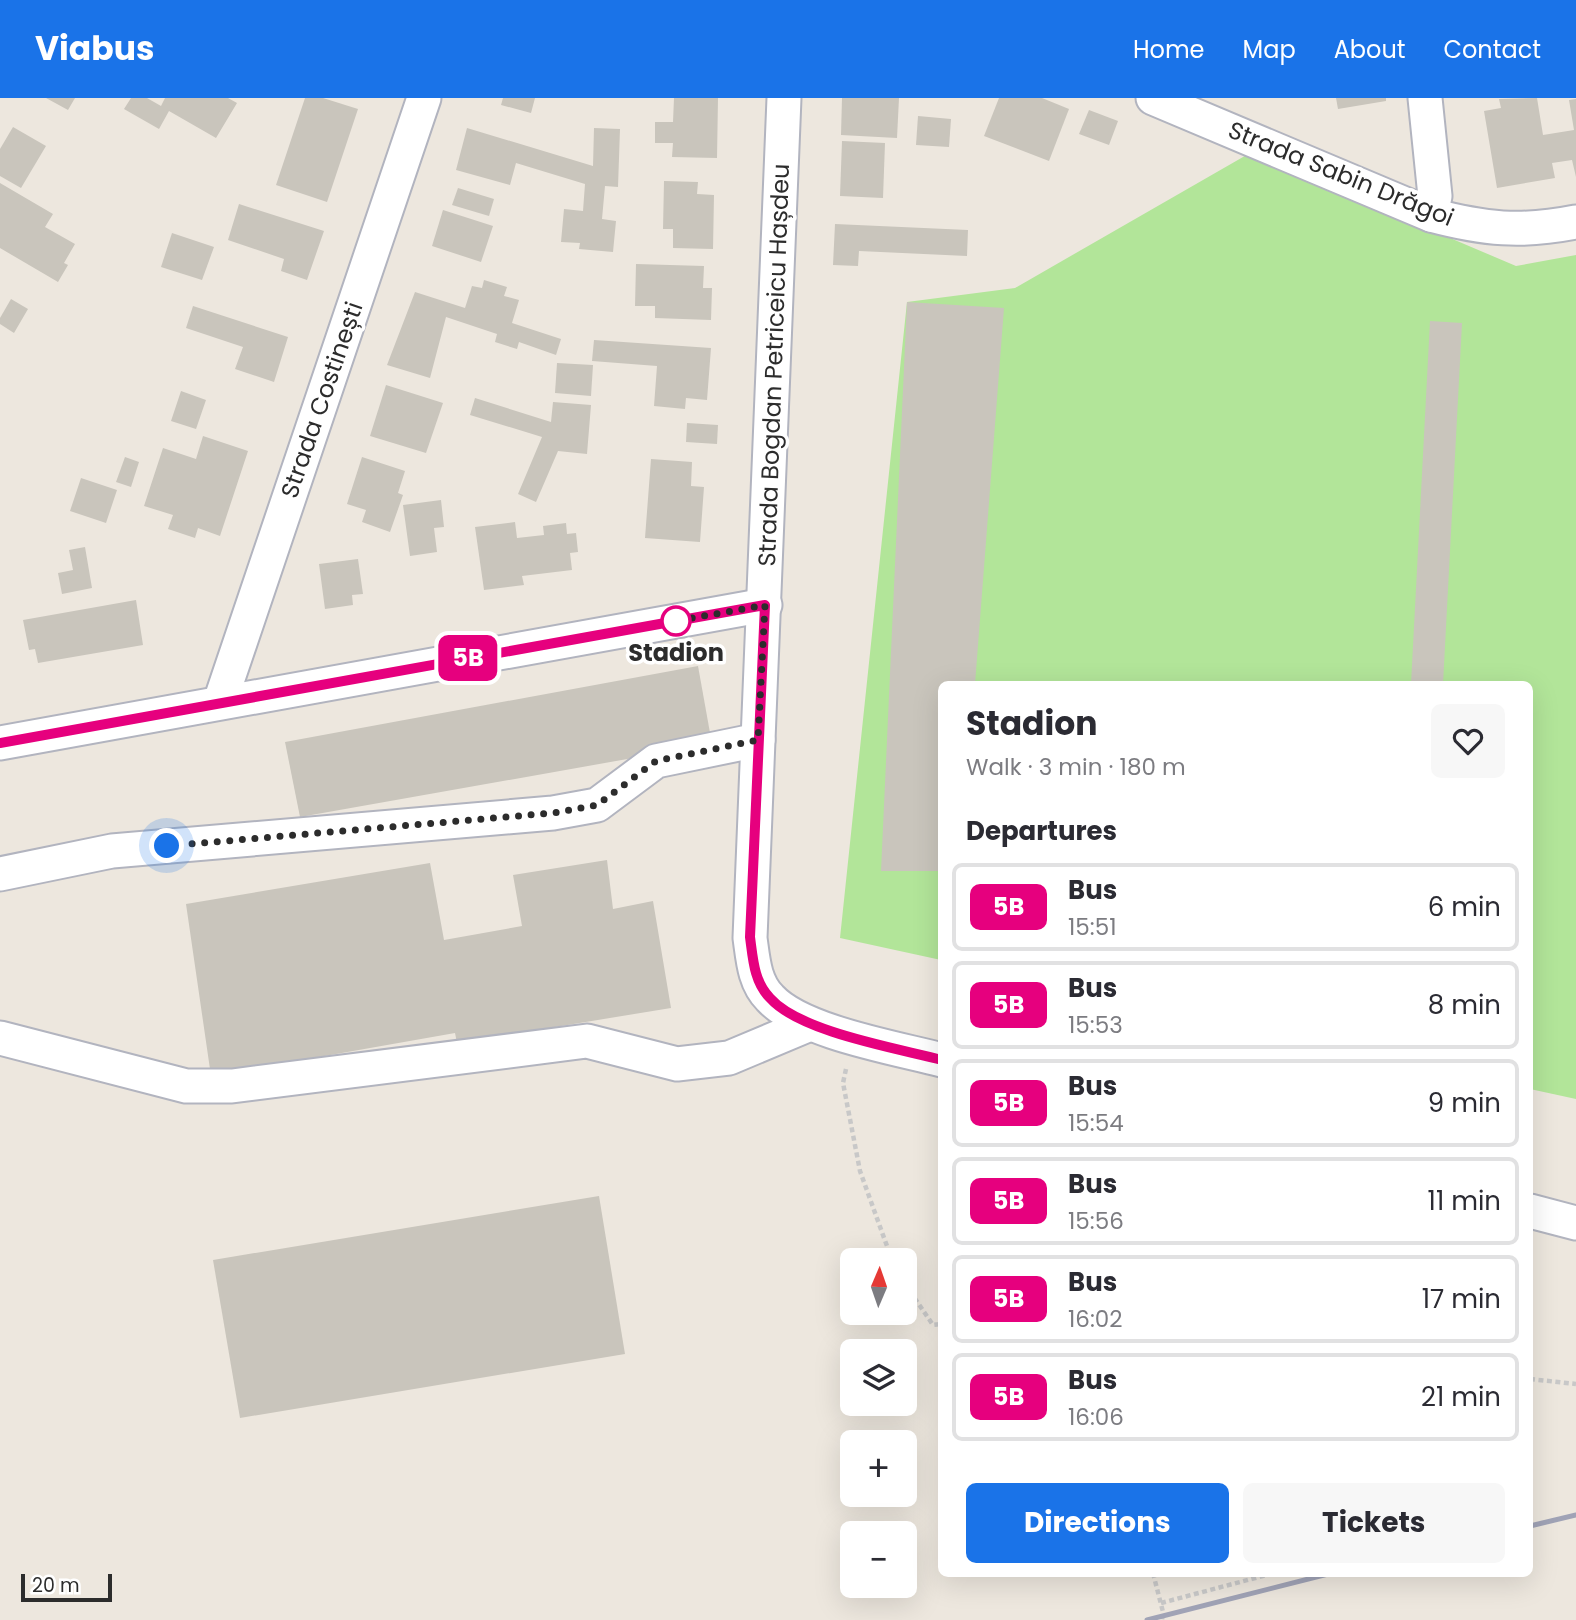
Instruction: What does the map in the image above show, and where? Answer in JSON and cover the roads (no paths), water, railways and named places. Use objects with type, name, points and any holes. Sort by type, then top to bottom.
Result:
[{"type":"street","name":"Strada Costinești","points":[[220,702],[424,98]]},
{"type":"street","name":"Strada Bogdan Petriceicu Hașdeu","points":[[785,98],[750,937],[755,972],[769,998],[810,1024],[938,1059]]},
{"type":"street","name":"Strada Sabin Drăgoi","points":[[1153,98],[1431,215],[1479,227],[1518,231],[1576,222]]},
{"type":"street","points":[[1425,98],[1434,184],[1431,215]]},
{"type":"street","points":[[0,743],[765,605]]},
{"type":"street","points":[[0,874],[111,851],[564,811],[597,805],[656,761],[758,740]]},
{"type":"street","points":[[0,1038],[186,1086],[232,1086],[532,1045],[587,1041],[677,1064],[729,1058],[810,1024]]},
{"type":"street","points":[[1533,1212],[1576,1223]]},
{"type":"railway","points":[[1533,1525],[1576,1515]]},
{"type":"railway","points":[[1147,1620],[1316,1577]]},
{"type":"place","name":"Stadion","points":[[676,621]]}]
